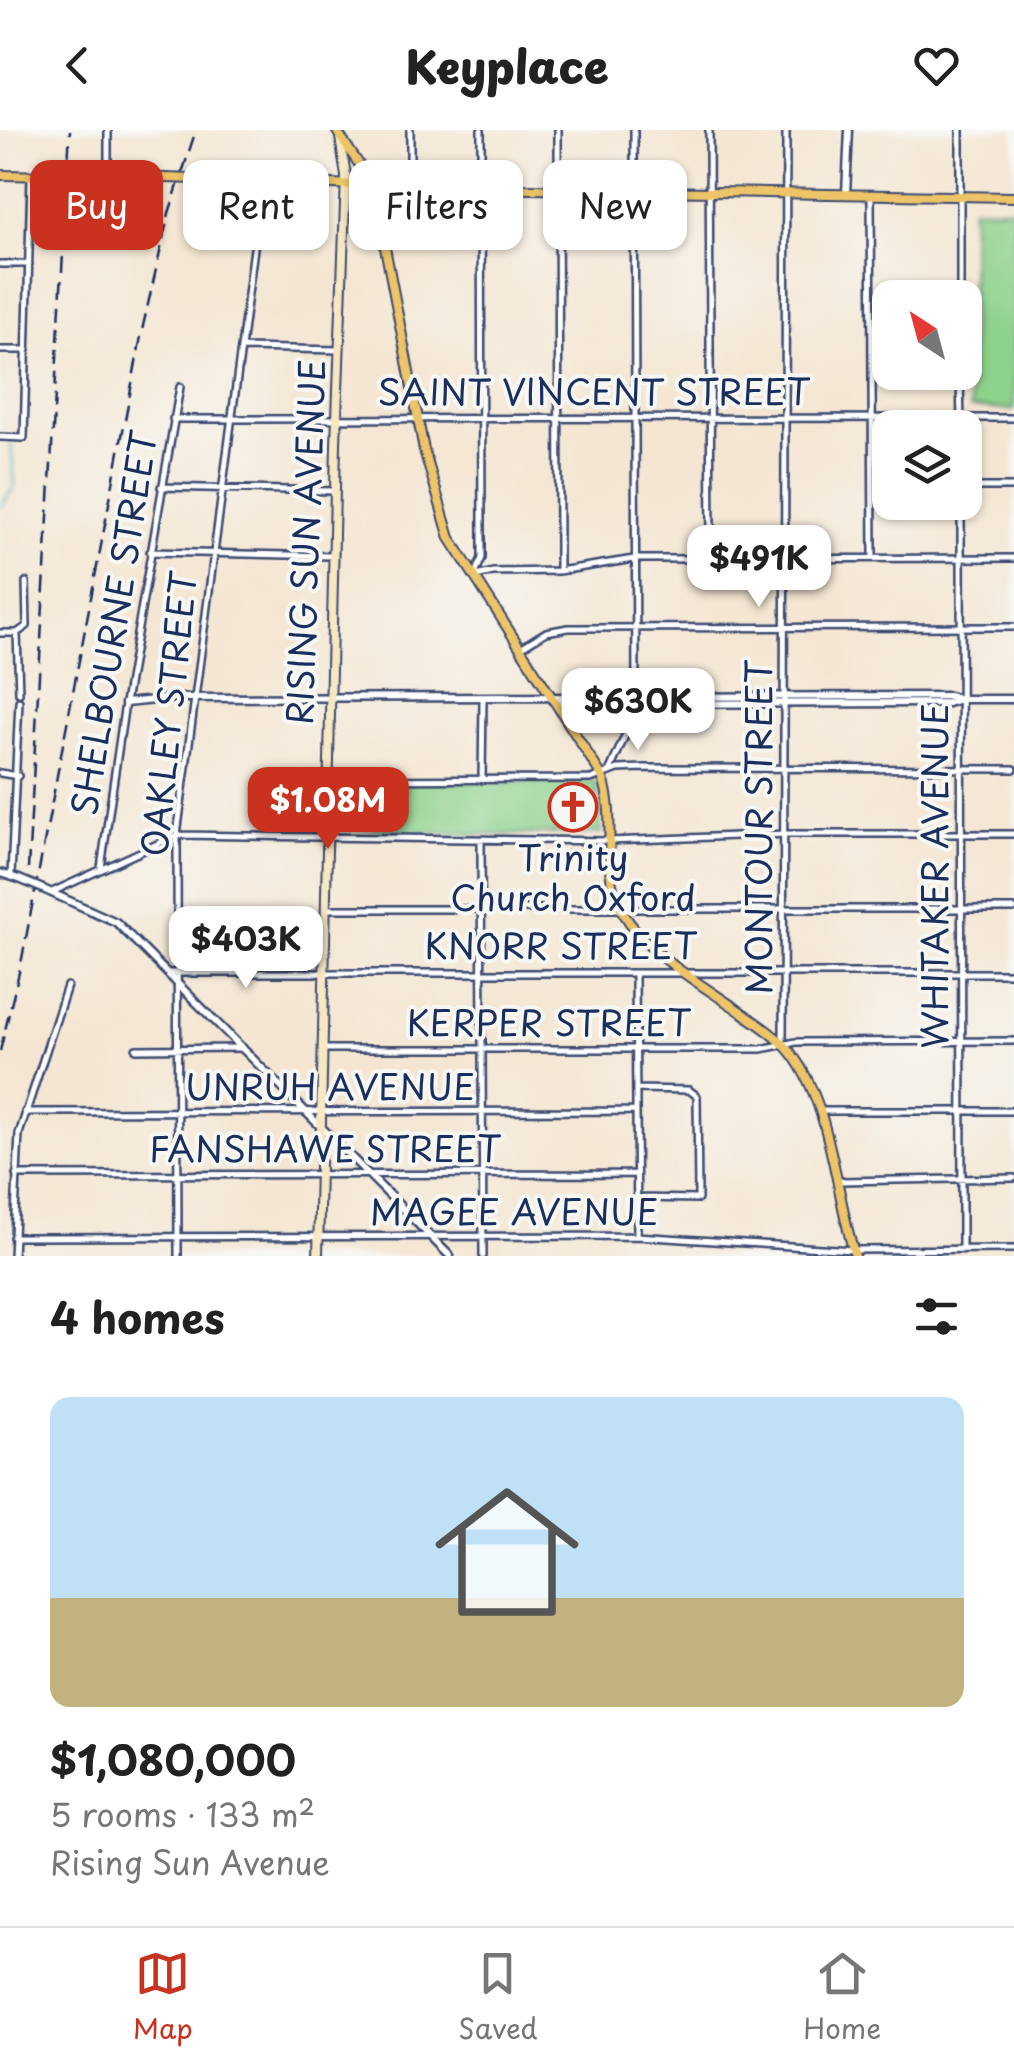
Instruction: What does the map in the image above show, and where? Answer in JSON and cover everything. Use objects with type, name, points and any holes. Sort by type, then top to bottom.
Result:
[{"type":"main road","points":[[338,132],[356,160]]},
{"type":"main road","name":"RISING SUN AVENUE","points":[[318,1256],[333,556],[346,184],[346,160],[338,132]]},
{"type":"main road","points":[[0,175],[30,176]]},
{"type":"main road","points":[[329,183],[349,184]]},
{"type":"main road","points":[[687,192],[1014,197]]},
{"type":"main road","points":[[386,250],[430,474],[450,538],[602,776],[608,798],[614,892],[621,910],[652,948],[783,1044],[821,1111],[854,1253]]},
{"type":"street","points":[[108,130],[108,160]]},
{"type":"street","points":[[410,130],[410,160]]},
{"type":"street","points":[[481,160],[482,130]]},
{"type":"street","points":[[558,130],[558,160]]},
{"type":"street","points":[[634,130],[634,160]]},
{"type":"street","points":[[709,130],[710,558]]},
{"type":"street","name":"MONTOUR STREET","points":[[783,1044],[786,130]]},
{"type":"street","points":[[846,194],[849,130]]},
{"type":"street","points":[[960,130],[960,280]]},
{"type":"street","points":[[871,194],[872,418]]},
{"type":"street","points":[[0,437],[24,438],[30,235]]},
{"type":"street","name":"OAKLEY STREET","points":[[178,1256],[177,834],[253,250]]},
{"type":"street","points":[[473,576],[482,558],[481,250]]},
{"type":"street","points":[[558,250],[559,570]]},
{"type":"street","points":[[602,776],[615,763],[636,700],[634,250]]},
{"type":"street","points":[[0,264],[29,264]]},
{"type":"street","points":[[241,348],[340,350]]},
{"type":"street","points":[[0,350],[27,350]]},
{"type":"street","name":"SHELBOURNE STREET","points":[[102,868],[125,703],[180,387]]},
{"type":"street","name":"SAINT VINCENT STREET","points":[[173,419],[872,418]]},
{"type":"street","name":"SAINT VINCENT STREET","points":[[982,418],[1014,418]]},
{"type":"street","points":[[161,487],[335,491]]},
{"type":"street","points":[[982,487],[1014,487]]},
{"type":"street","points":[[873,520],[873,558]]},
{"type":"street","name":"WHITAKER AVENUE","points":[[961,520],[962,1250]]},
{"type":"street","points":[[150,552],[333,556]]},
{"type":"street","points":[[473,576],[559,570],[634,559],[1014,558]]},
{"type":"street","points":[[0,632],[18,633],[28,626],[26,582]]},
{"type":"street","points":[[520,649],[552,630],[1014,627]]},
{"type":"street","points":[[15,878],[18,633]]},
{"type":"street","points":[[125,703],[156,698],[554,699],[566,704],[949,696],[1014,699]]},
{"type":"street","points":[[482,780],[483,699]]},
{"type":"street","points":[[328,780],[574,779],[602,776],[618,769],[644,768],[1014,769]]},
{"type":"street","points":[[0,773],[18,776]]},
{"type":"street","points":[[48,890],[177,834],[609,841],[786,834],[1014,834]]},
{"type":"street","points":[[481,840],[484,1256]]},
{"type":"street","points":[[0,873],[48,890],[116,922],[175,976],[450,1256]]},
{"type":"street","points":[[327,909],[1014,909]]},
{"type":"street","name":"KNORR STREET","points":[[175,976],[685,971],[1014,973]]},
{"type":"street","points":[[635,974],[637,1236]]},
{"type":"street","points":[[13,1256],[16,1175],[25,1112],[67,986]]},
{"type":"street","name":"KERPER STREET","points":[[323,1048],[761,1049],[783,1044],[1014,1041]]},
{"type":"street","points":[[136,1049],[244,1048]]},
{"type":"street","points":[[636,1089],[689,1090],[695,1094],[698,1199],[636,1198]]},
{"type":"street","points":[[821,1111],[1014,1111]]},
{"type":"street","name":"UNRUH AVENUE","points":[[25,1112],[635,1112]]},
{"type":"street","name":"FANSHAWE STREET","points":[[16,1175],[635,1174]]},
{"type":"street","points":[[836,1181],[1014,1178]]},
{"type":"street","name":"MAGEE AVENUE","points":[[13,1236],[637,1236],[854,1253],[1014,1250]]},
{"type":"street","points":[[788,1246],[788,1256]]},
{"type":"street","points":[[962,1250],[968,1256]]},
{"type":"green space","points":[[972,208],[1014,208],[1014,410],[970,408],[970,390],[982,390],[982,280],[971,280]]},
{"type":"green space","points":[[337,782],[386,782],[358,786],[357,809],[351,809],[350,821],[385,817],[391,821],[393,830],[335,827]]},
{"type":"green space","points":[[409,782],[596,782],[602,833],[488,835],[398,831],[403,792]]},
{"type":"waterway","points":[[0,508],[15,485],[11,445]]},
{"type":"railway","points":[[28,869],[70,130]]},
{"type":"railway","points":[[0,1051],[21,964],[143,326],[169,213],[196,130]]},
{"type":"place","name":"Trinity Church Oxford","points":[[573,807]]}]
